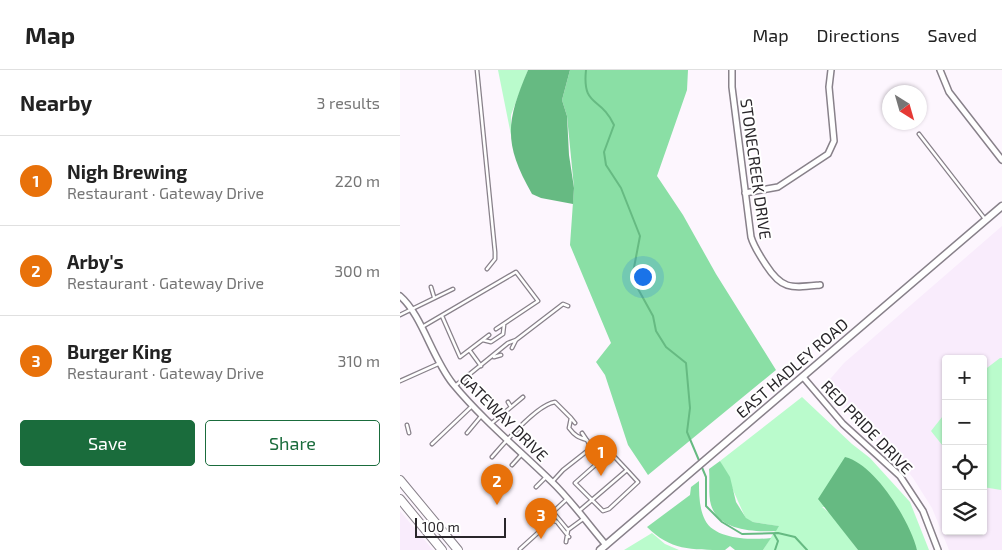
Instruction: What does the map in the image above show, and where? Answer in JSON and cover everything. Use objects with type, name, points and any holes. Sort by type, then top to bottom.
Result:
[{"type":"main road","points":[[400,480],[458,550]]},
{"type":"main road","points":[[400,499],[442,550]]},
{"type":"street","name":"STONECREEK DRIVE","points":[[732,70],[732,87],[752,241],[773,276],[781,284],[791,287],[820,285]]},
{"type":"street","points":[[745,193],[778,187],[828,154],[834,140],[829,87],[831,70]]},
{"type":"street","points":[[940,70],[949,92],[1002,160]]},
{"type":"street","name":"EAST HADLEY ROAD","points":[[605,548],[1002,206]]},
{"type":"street","name":"GATEWAY DRIVE","points":[[400,296],[411,309],[438,364],[455,386],[472,406],[552,482],[583,518],[605,548]]},
{"type":"street","name":"RED PRIDE DRIVE","points":[[803,377],[844,424],[900,476],[923,511],[938,550]]},
{"type":"lane","points":[[477,70],[495,252],[495,259],[487,269]]},
{"type":"lane","points":[[919,134],[985,220]]},
{"type":"lane","points":[[421,328],[516,272],[538,301],[496,329]]},
{"type":"lane","points":[[431,287],[434,297]]},
{"type":"lane","points":[[400,316],[434,297],[454,289]]},
{"type":"lane","points":[[455,386],[492,358],[503,347],[516,340],[563,304],[568,306]]},
{"type":"lane","points":[[442,316],[460,357],[489,335]]},
{"type":"lane","points":[[484,340],[492,342],[503,334],[504,324]]},
{"type":"lane","points":[[512,348],[516,340]]},
{"type":"lane","points":[[470,351],[481,366]]},
{"type":"lane","points":[[492,358],[501,355]]},
{"type":"lane","points":[[400,381],[438,364]]},
{"type":"lane","points":[[491,424],[523,398]]},
{"type":"lane","points":[[508,402],[511,407]]},
{"type":"lane","points":[[492,457],[526,421],[551,402],[559,405],[575,423]]},
{"type":"lane","points":[[432,444],[472,406]]},
{"type":"lane","points":[[467,433],[482,415]]},
{"type":"lane","points":[[571,418],[569,428],[578,438],[587,440]]},
{"type":"lane","points":[[408,425],[409,433]]},
{"type":"lane","points":[[552,482],[563,470],[591,448],[582,433]]},
{"type":"lane","points":[[610,452],[638,482],[609,509],[603,511],[592,500],[575,483],[610,452]]},
{"type":"lane","points":[[512,465],[522,454]]},
{"type":"lane","points":[[577,512],[627,470]]},
{"type":"lane","points":[[536,487],[546,477]]},
{"type":"lane","points":[[566,542],[569,536],[568,530],[553,512],[567,499]]},
{"type":"lane","points":[[568,530],[583,518]]},
{"type":"lane","points":[[520,549],[552,520],[557,522],[569,536]]},
{"type":"shaded area","points":[[498,70],[528,70],[511,115],[511,135]]},
{"type":"shaded area","points":[[528,70],[570,70],[562,100],[567,116],[569,155],[574,188],[573,204],[541,198],[532,194],[516,160],[512,146],[512,119],[515,104]]},
{"type":"shaded area","points":[[570,70],[688,70],[687,90],[657,176],[683,215],[716,274],[776,370],[648,475],[628,445],[605,375],[596,362],[611,343],[570,245],[574,188],[567,116],[562,100]]},
{"type":"shaded area","points":[[1002,226],[1002,550],[949,550],[943,535],[987,535],[987,355],[942,355],[942,533],[932,508],[899,460],[848,414],[824,386],[844,363]]},
{"type":"shaded area","points":[[1002,358],[1001,490],[987,488],[987,368]]},
{"type":"shaded area","points":[[802,397],[852,444],[870,458],[910,502],[929,550],[917,550],[895,504],[822,507],[831,514],[858,550],[763,550],[778,526],[746,519],[720,461]]},
{"type":"shaded area","points":[[942,417],[942,445],[931,431]]},
{"type":"shaded area","points":[[845,457],[868,470],[890,495],[907,524],[917,550],[858,550],[818,499]]},
{"type":"shaded area","points":[[720,461],[730,477],[736,502],[746,518],[753,522],[779,526],[776,531],[738,528],[729,525],[715,514],[710,501],[709,469]]},
{"type":"shaded area","points":[[699,481],[702,511],[710,527],[717,532],[735,537],[771,538],[763,550],[735,550],[730,546],[725,550],[691,549],[664,540],[647,527],[690,495],[691,487]]},
{"type":"shaded area","points":[[400,511],[433,550],[400,550]]},
{"type":"shaded area","points":[[652,533],[665,544],[679,550],[624,550]]},
{"type":"waterway","points":[[586,70],[587,91],[609,116],[614,125],[604,152],[606,165],[621,188],[640,236],[632,278],[653,316],[656,331],[666,347],[686,363],[690,408],[687,432],[706,477],[706,506],[722,522],[742,534],[778,533],[795,537],[807,550]]},
{"type":"waterway","points":[[774,534],[778,541],[775,550]]},
{"type":"place","name":"Nigh Brewing","points":[[601,476]]},
{"type":"place","name":"Arby's","points":[[497,505]]},
{"type":"place","name":"Burger King","points":[[541,539]]}]
